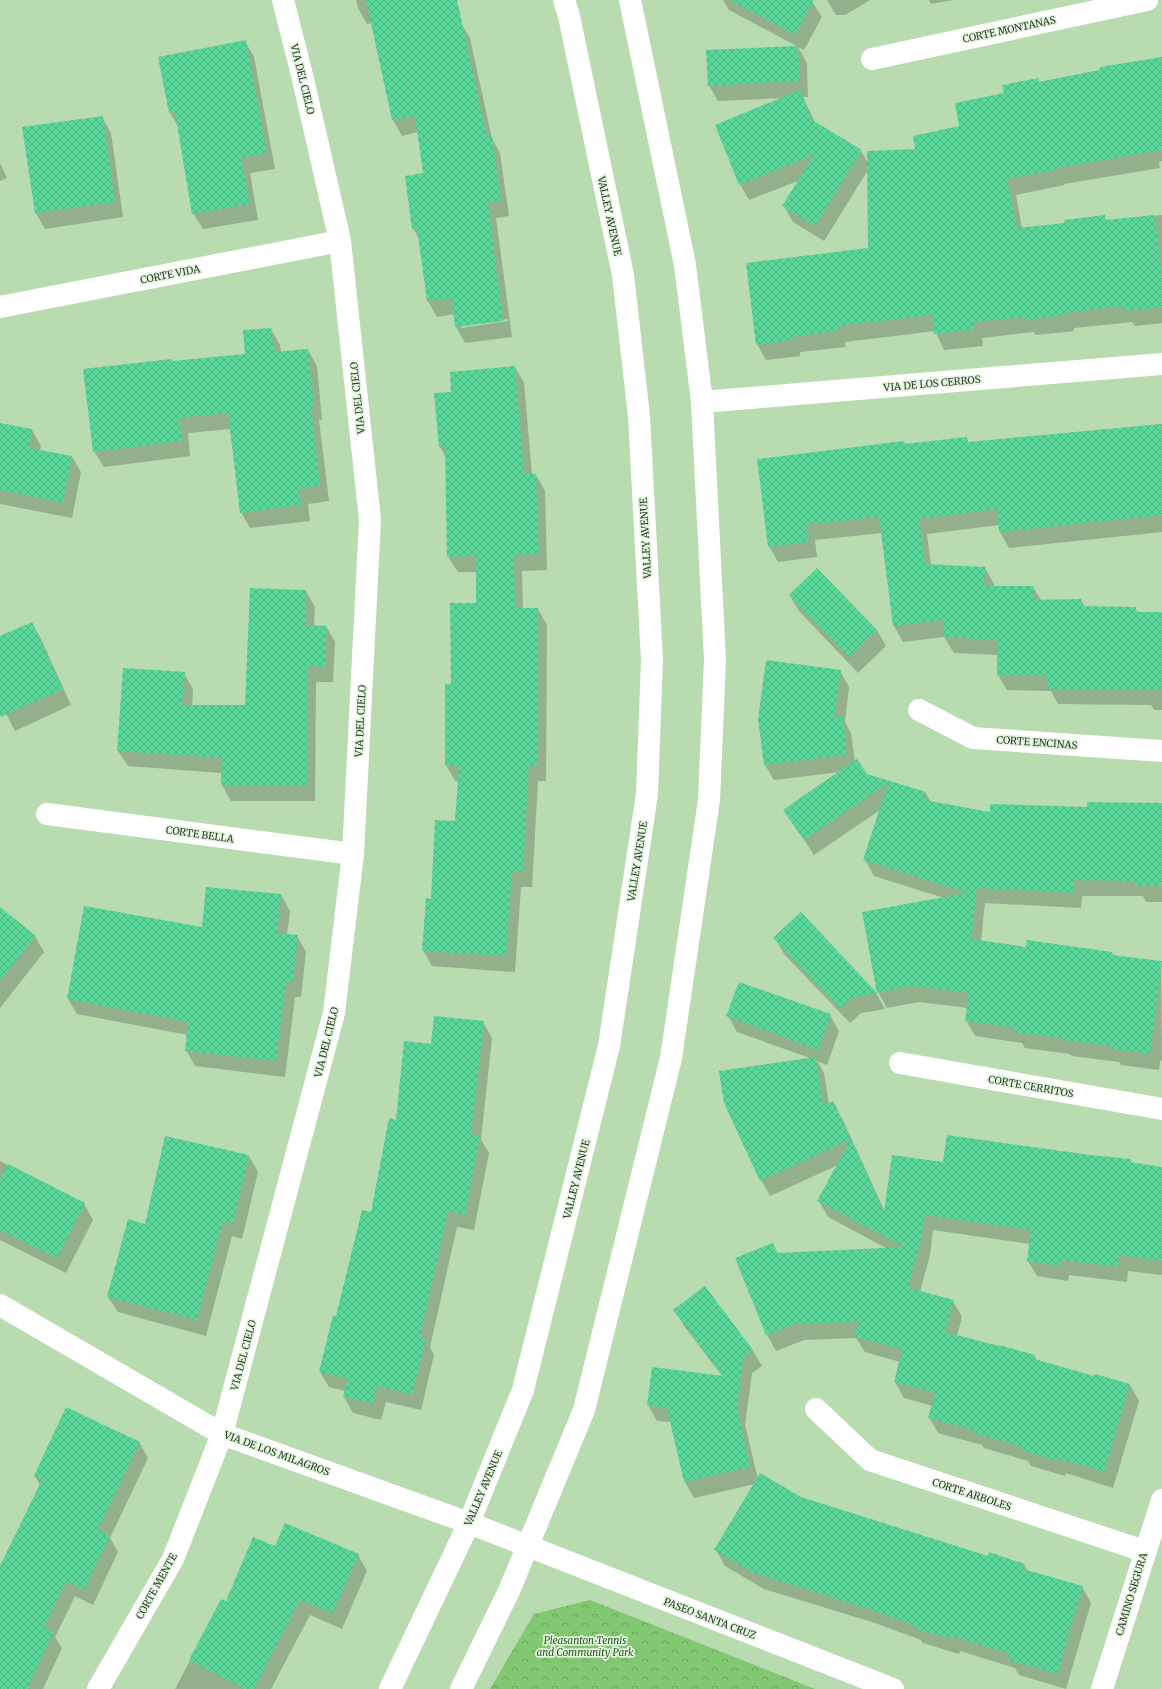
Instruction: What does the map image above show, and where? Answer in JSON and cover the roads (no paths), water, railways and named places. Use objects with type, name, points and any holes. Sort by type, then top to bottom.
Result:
[{"type":"street","name":"VIA DEL CIELO","points":[[222,1434],[334,1013],[353,854],[370,520],[340,241],[302,75],[283,0]]},
{"type":"street","name":"VALLEY AVENUE","points":[[390,1689],[469,1523],[523,1390],[609,1046],[647,794],[652,660],[639,416],[623,275],[569,16],[564,0]]},
{"type":"street","points":[[461,1689],[509,1591],[584,1410],[671,1058],[709,800],[715,660],[702,402],[685,265],[630,0]]},
{"type":"street","name":"CORTE MONTANAS","points":[[872,59],[1147,0]]},
{"type":"street","name":"CORTE VIDA","points":[[0,307],[340,241]]},
{"type":"street","name":"VIA DE LOS CERROS","points":[[702,402],[1162,364]]},
{"type":"street","name":"CORTE ENCINAS","points":[[918,710],[973,738],[1162,751]]},
{"type":"street","name":"CORTE BELLA","points":[[47,814],[353,854]]},
{"type":"street","name":"CORTE CERRITOS","points":[[900,1063],[1162,1109]]},
{"type":"street","name":"VIA DE LOS MILAGROS","points":[[0,1304],[222,1434],[469,1523],[528,1546]]},
{"type":"street","name":"CORTE ARBOLES","points":[[816,1409],[870,1460],[1144,1551]]},
{"type":"street","name":"CORTE MENTE","points":[[98,1689],[173,1559],[222,1434]]},
{"type":"street","name":"CAMINO SEGURA","points":[[1102,1689],[1144,1551],[1162,1500]]},
{"type":"street","name":"PASEO SANTA CRUZ","points":[[528,1546],[893,1689]]},
{"type":"park label","name":"Pleasanton Tennis and Community Park","points":[[585,1646]]}]
